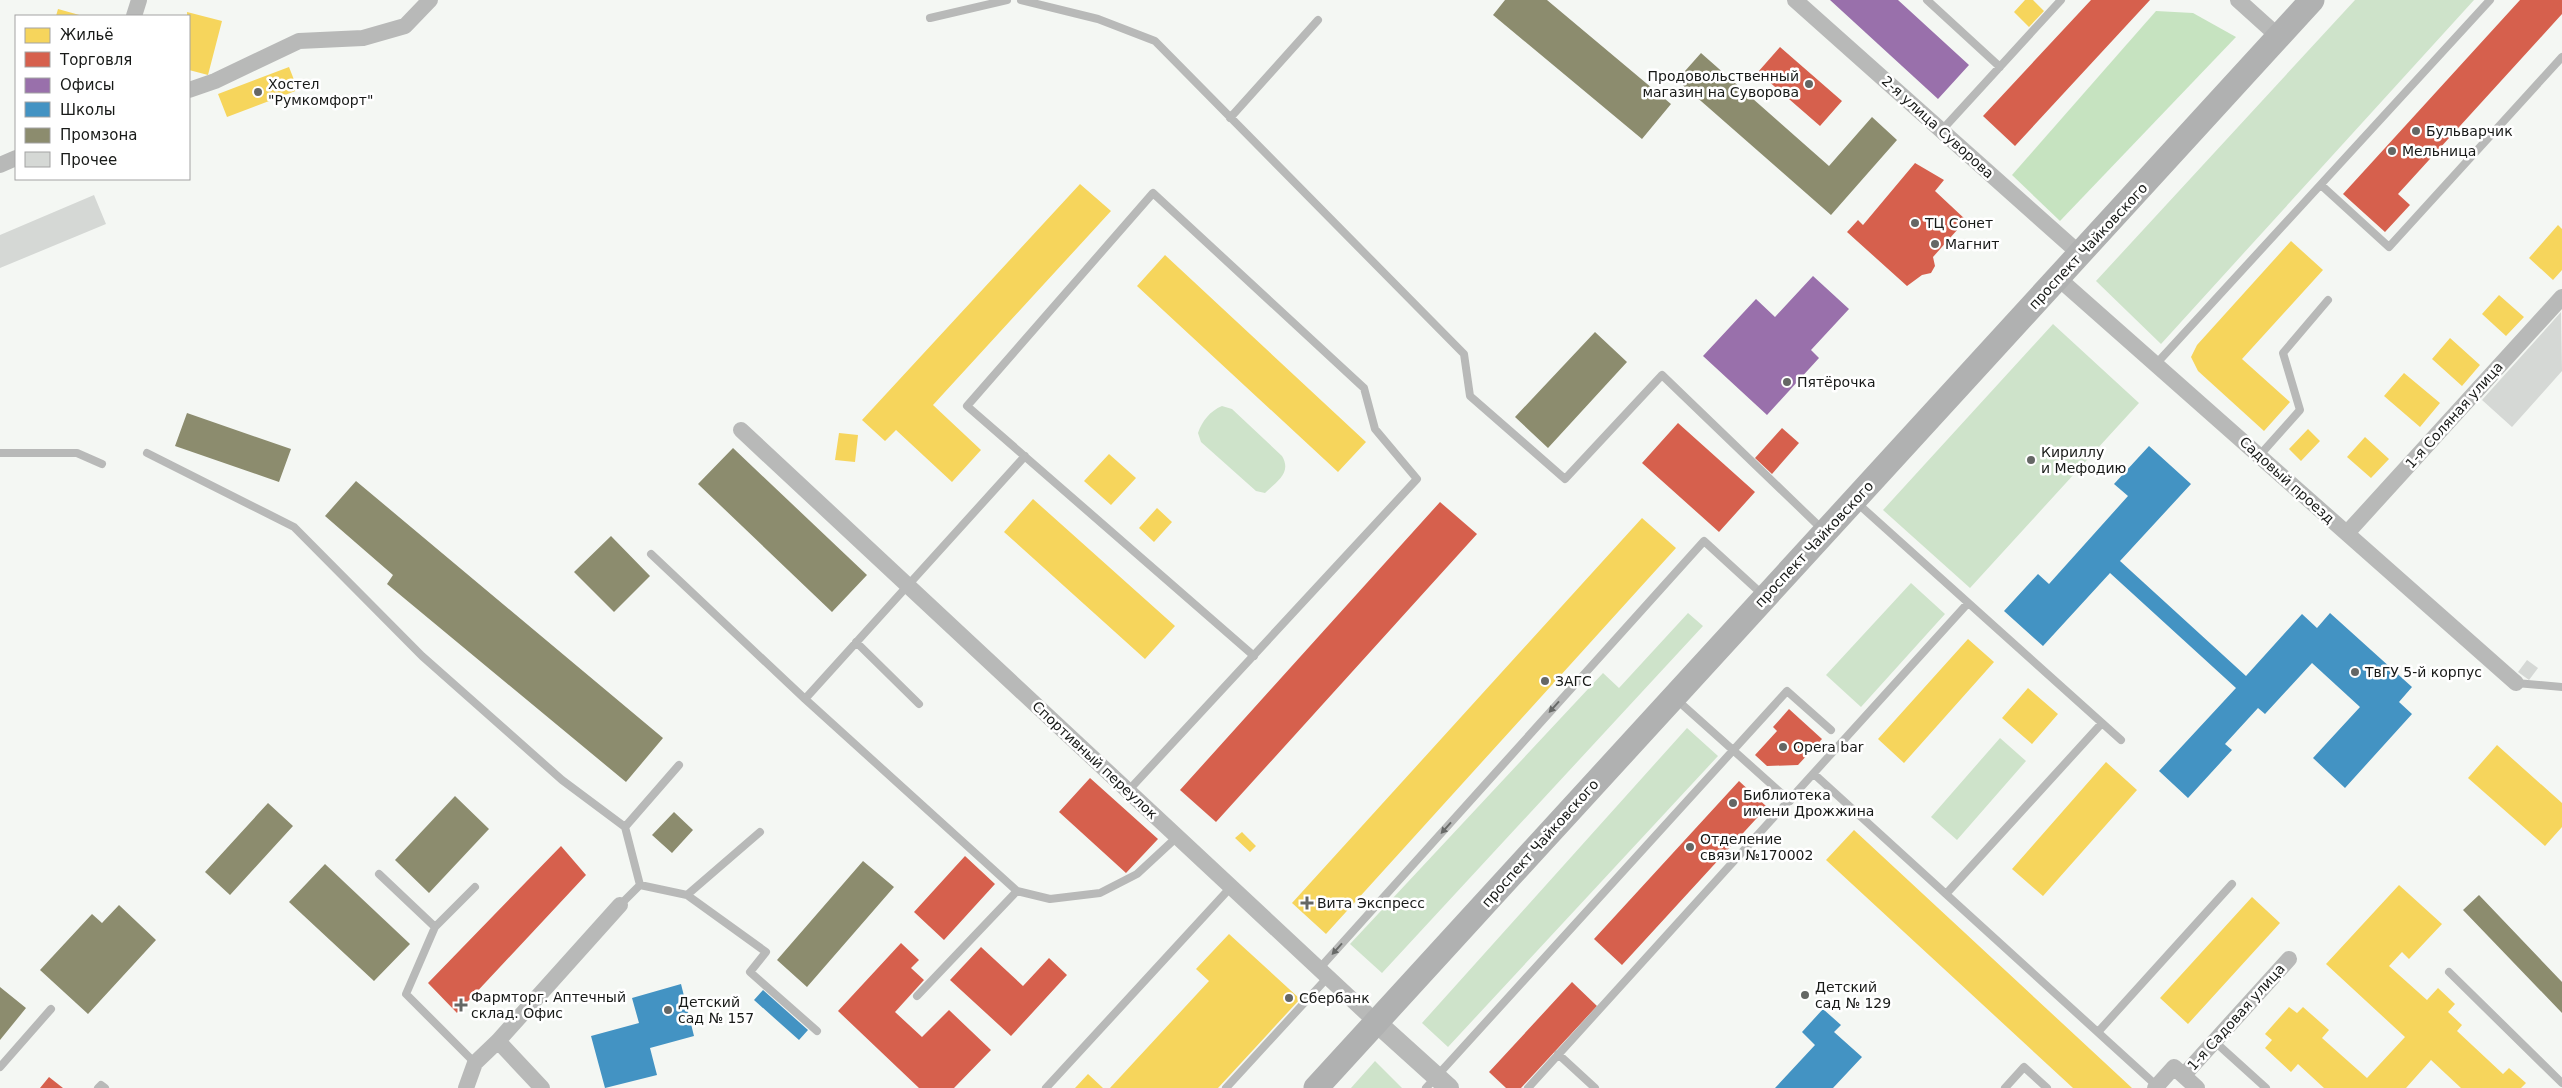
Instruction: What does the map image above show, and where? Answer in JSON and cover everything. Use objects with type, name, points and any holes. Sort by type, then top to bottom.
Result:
[{"type":"main road","name":"проспект Чайковского","points":[[1316,1088],[2312,0]]},
{"type":"street","points":[[134,15],[139,0]]},
{"type":"street","points":[[190,90],[214,81],[299,41],[363,38],[405,26],[430,0]]},
{"type":"street","name":"2-я улица Суворова","points":[[1796,0],[2080,254]]},
{"type":"street","points":[[2238,0],[2279,37]]},
{"type":"street","points":[[0,165],[15,158]]},
{"type":"street","name":"Садовый проезд","points":[[2058,278],[2516,683]]},
{"type":"street","name":"1-я Соляная улица","points":[[2347,533],[2562,297]]},
{"type":"street","name":"Спортивный переулок","points":[[741,430],[1376,1022],[1437,1084]]},
{"type":"street","points":[[466,1088],[475,1063],[498,1041],[620,905]]},
{"type":"street","name":"1-я Садовая улица","points":[[2157,1087],[2214,1042],[2289,959]]},
{"type":"street","points":[[498,1041],[542,1088]]},
{"type":"street","points":[[2179,1071],[2197,1088]]},
{"type":"lane","points":[[930,18],[1006,0]]},
{"type":"lane","points":[[1021,0],[1098,20],[1155,41],[1464,354],[1470,396],[1565,479],[1662,376],[1825,532]]},
{"type":"lane","points":[[1927,0],[2000,67]]},
{"type":"lane","points":[[1942,130],[2061,0]]},
{"type":"lane","points":[[2156,364],[2490,0]]},
{"type":"lane","points":[[1230,118],[1318,20]]},
{"type":"lane","points":[[2321,185],[2389,247],[2562,57]]},
{"type":"lane","points":[[1128,792],[1254,656],[1416,479],[1375,429],[1364,388],[1153,193],[967,406],[1254,656]]},
{"type":"lane","points":[[2259,456],[2300,410],[2283,353],[2328,300]]},
{"type":"lane","points":[[0,453],[77,454],[102,464]]},
{"type":"lane","points":[[147,453],[294,527],[422,656],[562,780],[625,827],[640,885]]},
{"type":"lane","points":[[805,699],[1025,456]]},
{"type":"lane","points":[[1854,500],[2121,740]]},
{"type":"lane","points":[[1226,1088],[1323,973],[1704,541],[1765,597]]},
{"type":"lane","points":[[651,554],[805,699],[1017,891],[1050,899],[1100,892],[1138,874],[1177,837]]},
{"type":"lane","points":[[1528,1088],[1968,603]]},
{"type":"lane","points":[[856,642],[919,704]]},
{"type":"lane","points":[[2516,683],[2562,687]]},
{"type":"lane","points":[[1437,1084],[1787,691],[1831,730]]},
{"type":"lane","points":[[1674,697],[1790,801]]},
{"type":"lane","points":[[1946,894],[2102,723]]},
{"type":"lane","points":[[625,827],[679,765]]},
{"type":"lane","points":[[1814,774],[2157,1087]]},
{"type":"lane","points":[[687,894],[760,832]]},
{"type":"lane","points":[[379,874],[435,927]]},
{"type":"lane","points":[[2098,1032],[2232,884]]},
{"type":"lane","points":[[640,885],[687,894],[766,952],[750,972],[817,1031]]},
{"type":"lane","points":[[620,905],[640,885]]},
{"type":"lane","points":[[1046,1088],[1231,886]]},
{"type":"lane","points":[[475,1063],[406,994],[435,927],[476,888]]},
{"type":"lane","points":[[917,996],[1017,891]]},
{"type":"lane","points":[[2450,972],[2562,1083]]},
{"type":"lane","points":[[0,1067],[51,1009]]},
{"type":"lane","points":[[2214,1042],[2266,1088]]},
{"type":"lane","points":[[1558,1054],[1595,1088]]},
{"type":"lane","points":[[2004,1088],[2024,1067],[2047,1088]]},
{"type":"lane","points":[[98,1088],[101,1085],[105,1088]]},
{"type":"green space","points":[[2355,0],[2474,0],[2161,344],[2096,281]]},
{"type":"green space","points":[[2156,11],[2193,13],[2236,37],[2060,221],[2012,175]]},
{"type":"green space","points":[[2053,324],[2139,403],[1970,588],[1883,510]]},
{"type":"green space","points":[[1222,406],[1232,409],[1282,456],[1285,462],[1282,476],[1265,493],[1256,491],[1201,442],[1198,433],[1202,424],[1210,414]]},
{"type":"green space","points":[[1911,583],[1945,614],[1861,707],[1826,675]]},
{"type":"green space","points":[[1688,613],[1703,626],[1382,973],[1350,944],[1603,673],[1619,688]]},
{"type":"green space","points":[[1687,728],[1718,756],[1448,1047],[1422,1023]]},
{"type":"green space","points":[[2000,738],[2026,761],[1957,840],[1931,817]]},
{"type":"green space","points":[[1375,1061],[1402,1088],[1351,1088]]},
{"type":"building: Жильё","points":[[2025,0],[2033,0],[2044,11],[2029,27],[2014,12]]},
{"type":"building: Жильё","points":[[58,9],[79,15],[56,15]]},
{"type":"building: Жильё","points":[[187,12],[222,21],[208,75],[190,70],[190,15],[187,15]]},
{"type":"building: Жильё","name":"Хостел \"Румкомфорт\"","points":[[289,67],[298,90],[227,117],[218,94]]},
{"type":"building: Жильё","points":[[1080,184],[1111,211],[933,405],[981,450],[952,482],[896,430],[885,441],[862,420]]},
{"type":"building: Жильё","points":[[2558,225],[2562,229],[2562,270],[2553,280],[2529,258]]},
{"type":"building: Жильё","points":[[2291,241],[2323,270],[2242,359],[2290,402],[2264,431],[2198,371],[2191,357],[2197,345]]},
{"type":"building: Жильё","points":[[1165,255],[1366,442],[1338,472],[1137,286]]},
{"type":"building: Жильё","points":[[2499,295],[2524,317],[2506,336],[2482,314]]},
{"type":"building: Жильё","points":[[2450,338],[2480,365],[2462,386],[2432,359]]},
{"type":"building: Жильё","points":[[2404,373],[2440,403],[2420,427],[2384,396]]},
{"type":"building: Жильё","points":[[2308,429],[2320,441],[2301,461],[2289,449]]},
{"type":"building: Жильё","points":[[839,433],[858,435],[855,462],[835,460]]},
{"type":"building: Жильё","points":[[2365,437],[2389,459],[2371,478],[2347,457]]},
{"type":"building: Жильё","points":[[1109,454],[1136,478],[1111,505],[1084,481]]},
{"type":"building: Жильё","points":[[1033,499],[1175,626],[1145,659],[1004,532]]},
{"type":"building: Жильё","points":[[1157,508],[1172,522],[1154,542],[1139,528]]},
{"type":"building: Жильё","points":[[1642,518],[1676,548],[1326,934],[1292,903]]},
{"type":"building: Жильё","points":[[1968,639],[1994,662],[1904,763],[1878,739]]},
{"type":"building: Жильё","points":[[2028,688],[2058,714],[2032,744],[2002,718]]},
{"type":"building: Жильё","points":[[2497,745],[2562,803],[2562,827],[2545,846],[2468,778]]},
{"type":"building: Жильё","points":[[2106,762],[2137,790],[2043,896],[2012,869]]},
{"type":"building: Жильё","points":[[1854,830],[2132,1088],[2073,1088],[1826,860]]},
{"type":"building: Жильё","points":[[1242,832],[1256,846],[1250,852],[1235,838]]},
{"type":"building: Жильё","points":[[2399,885],[2442,924],[2409,959],[2402,952],[2389,966],[2427,1000],[2438,988],[2455,1004],[2448,1012],[2462,1025],[2457,1031],[2503,1074],[2509,1068],[2526,1083],[2521,1088],[2461,1088],[2431,1060],[2406,1088],[2324,1088],[2298,1064],[2291,1072],[2265,1048],[2272,1040],[2265,1034],[2289,1007],[2297,1013],[2303,1007],[2329,1030],[2322,1038],[2367,1078],[2405,1037],[2326,964]]},
{"type":"building: Жильё","points":[[2252,897],[2280,923],[2188,1024],[2160,998]]},
{"type":"building: Жильё","points":[[1229,934],[1300,999],[1218,1088],[1110,1088],[1209,981],[1196,969]]},
{"type":"building: Жильё","points":[[1088,1074],[1103,1088],[1075,1088]]},
{"type":"building: Торговля","points":[[2091,0],[2150,0],[2015,146],[1983,116]]},
{"type":"building: Торговля","points":[[2520,0],[2562,0],[2562,14],[2398,194],[2410,205],[2385,232],[2343,194]]},
{"type":"building: Торговля","points":[[1780,47],[1842,101],[1820,126],[1758,72]]},
{"type":"building: Торговля","name":"ТЦ Сонет","points":[[1915,163],[1944,180],[1935,191],[1966,220],[1933,257],[1935,266],[1931,273],[1922,275],[1907,286],[1847,232],[1858,220],[1863,225]]},
{"type":"building: Торговля","points":[[1678,423],[1755,492],[1719,532],[1642,463]]},
{"type":"building: Торговля","points":[[1782,428],[1799,443],[1772,474],[1755,458]]},
{"type":"building: Торговля","points":[[1440,502],[1477,534],[1216,822],[1180,790]]},
{"type":"building: Торговля","points":[[1789,709],[1822,739],[1798,765],[1767,766],[1755,755],[1777,731],[1773,727]]},
{"type":"building: Торговля","points":[[1090,778],[1158,839],[1126,873],[1059,812]]},
{"type":"building: Торговля","points":[[1739,781],[1767,807],[1622,965],[1594,939]]},
{"type":"building: Торговля","points":[[561,846],[586,875],[457,1013],[428,983]]},
{"type":"building: Торговля","points":[[965,856],[995,884],[944,940],[914,912]]},
{"type":"building: Торговля","points":[[901,943],[919,960],[911,968],[924,980],[895,1012],[922,1037],[949,1010],[991,1050],[954,1088],[919,1088],[838,1011]]},
{"type":"building: Торговля","points":[[981,947],[1023,986],[1049,958],[1067,975],[1011,1036],[950,980]]},
{"type":"building: Торговля","points":[[1572,982],[1597,1006],[1521,1088],[1506,1088],[1489,1072]]},
{"type":"building: Торговля","points":[[49,1077],[63,1088],[40,1088]]},
{"type":"building: Офисы","points":[[1830,0],[1898,0],[1969,65],[1938,99]]},
{"type":"building: Офисы","points":[[1813,276],[1849,309],[1811,350],[1819,358],[1767,415],[1703,356],[1756,299],[1775,317]]},
{"type":"building: Школы","points":[[2149,446],[2191,484],[2120,561],[2246,676],[2302,614],[2317,628],[2330,613],[2412,687],[2399,702],[2412,714],[2345,788],[2313,758],[2360,707],[2312,663],[2265,714],[2258,708],[2225,744],[2232,750],[2188,798],[2159,771],[2236,688],[2110,573],[2043,646],[2004,611],[2038,574],[2049,584],[2128,496],[2114,484]]},
{"type":"building: Школы","points":[[681,984],[694,1036],[650,1048],[657,1075],[605,1088],[591,1036],[639,1023],[632,998]]},
{"type":"building: Школы","points":[[763,990],[808,1030],[799,1040],[754,1000]]},
{"type":"building: Школы","points":[[1823,1009],[1841,1025],[1834,1032],[1862,1057],[1833,1088],[1775,1088],[1815,1045],[1802,1032]]},
{"type":"building: Промзона","points":[[1505,0],[1547,0],[1671,104],[1642,139],[1493,15]]},
{"type":"building: Промзона","points":[[1701,53],[1829,166],[1872,117],[1897,140],[1831,215],[1677,80]]},
{"type":"building: Промзона","points":[[1595,332],[1627,362],[1548,448],[1515,417]]},
{"type":"building: Промзона","points":[[187,413],[291,449],[279,482],[175,446]]},
{"type":"building: Промзона","points":[[733,448],[867,575],[832,612],[698,484]]},
{"type":"building: Промзона","points":[[356,481],[663,738],[626,782],[387,584],[393,575],[325,516]]},
{"type":"building: Промзона","points":[[611,536],[650,576],[614,612],[574,572]]},
{"type":"building: Промзона","points":[[455,796],[489,829],[429,893],[395,860]]},
{"type":"building: Промзона","points":[[268,803],[293,826],[230,895],[205,872]]},
{"type":"building: Промзона","points":[[674,812],[693,830],[672,853],[652,835]]},
{"type":"building: Промзона","points":[[863,861],[894,887],[807,987],[777,960]]},
{"type":"building: Промзона","points":[[325,864],[410,944],[374,981],[289,902]]},
{"type":"building: Промзона","points":[[2479,895],[2562,982],[2562,1013],[2463,910]]},
{"type":"building: Промзона","points":[[119,905],[156,940],[88,1014],[40,970],[92,914],[102,923]]},
{"type":"building: Промзона","points":[[0,987],[26,1008],[0,1040]]},
{"type":"building: Прочее","points":[[94,195],[106,224],[0,268],[0,235]]},
{"type":"building: Прочее","points":[[2561,312],[2562,371],[2512,427],[2482,400]]},
{"type":"building: Прочее","points":[[2527,660],[2538,668],[2529,680],[2518,672]]},
{"type":"place","name":"Продовольственный магазин на Суворова","points":[[1809,84]]},
{"type":"place","name":"Хостел \"Румкомфорт\"","points":[[258,92]]},
{"type":"place","name":"Бульварчик","points":[[2416,131]]},
{"type":"place","name":"Мельница","points":[[2392,151]]},
{"type":"place","name":"ТЦ Сонет","points":[[1915,223]]},
{"type":"place","name":"Магнит","points":[[1935,244]]},
{"type":"place","name":"Пятёрочка","points":[[1787,382]]},
{"type":"place","name":"Кириллу и Мефодию","points":[[2031,460]]},
{"type":"place","name":"ТвГУ 5-й корпус","points":[[2355,672]]},
{"type":"place","name":"ЗАГС","points":[[1545,681]]},
{"type":"place","name":"Opera bar","points":[[1783,747]]},
{"type":"place","name":"Библиотека имени Дрожжина","points":[[1733,803]]},
{"type":"place","name":"Отделение связи №170002","points":[[1690,847]]},
{"type":"place","name":"Вита Экспресс","points":[[1307,903]]},
{"type":"place","name":"Детский сад № 129","points":[[1805,995]]},
{"type":"place","name":"Сбербанк","points":[[1289,998]]},
{"type":"place","name":"Фармторг. Аптечный склад. Офис","points":[[461,1005]]},
{"type":"place","name":"Детский сад № 157","points":[[668,1010]]}]
